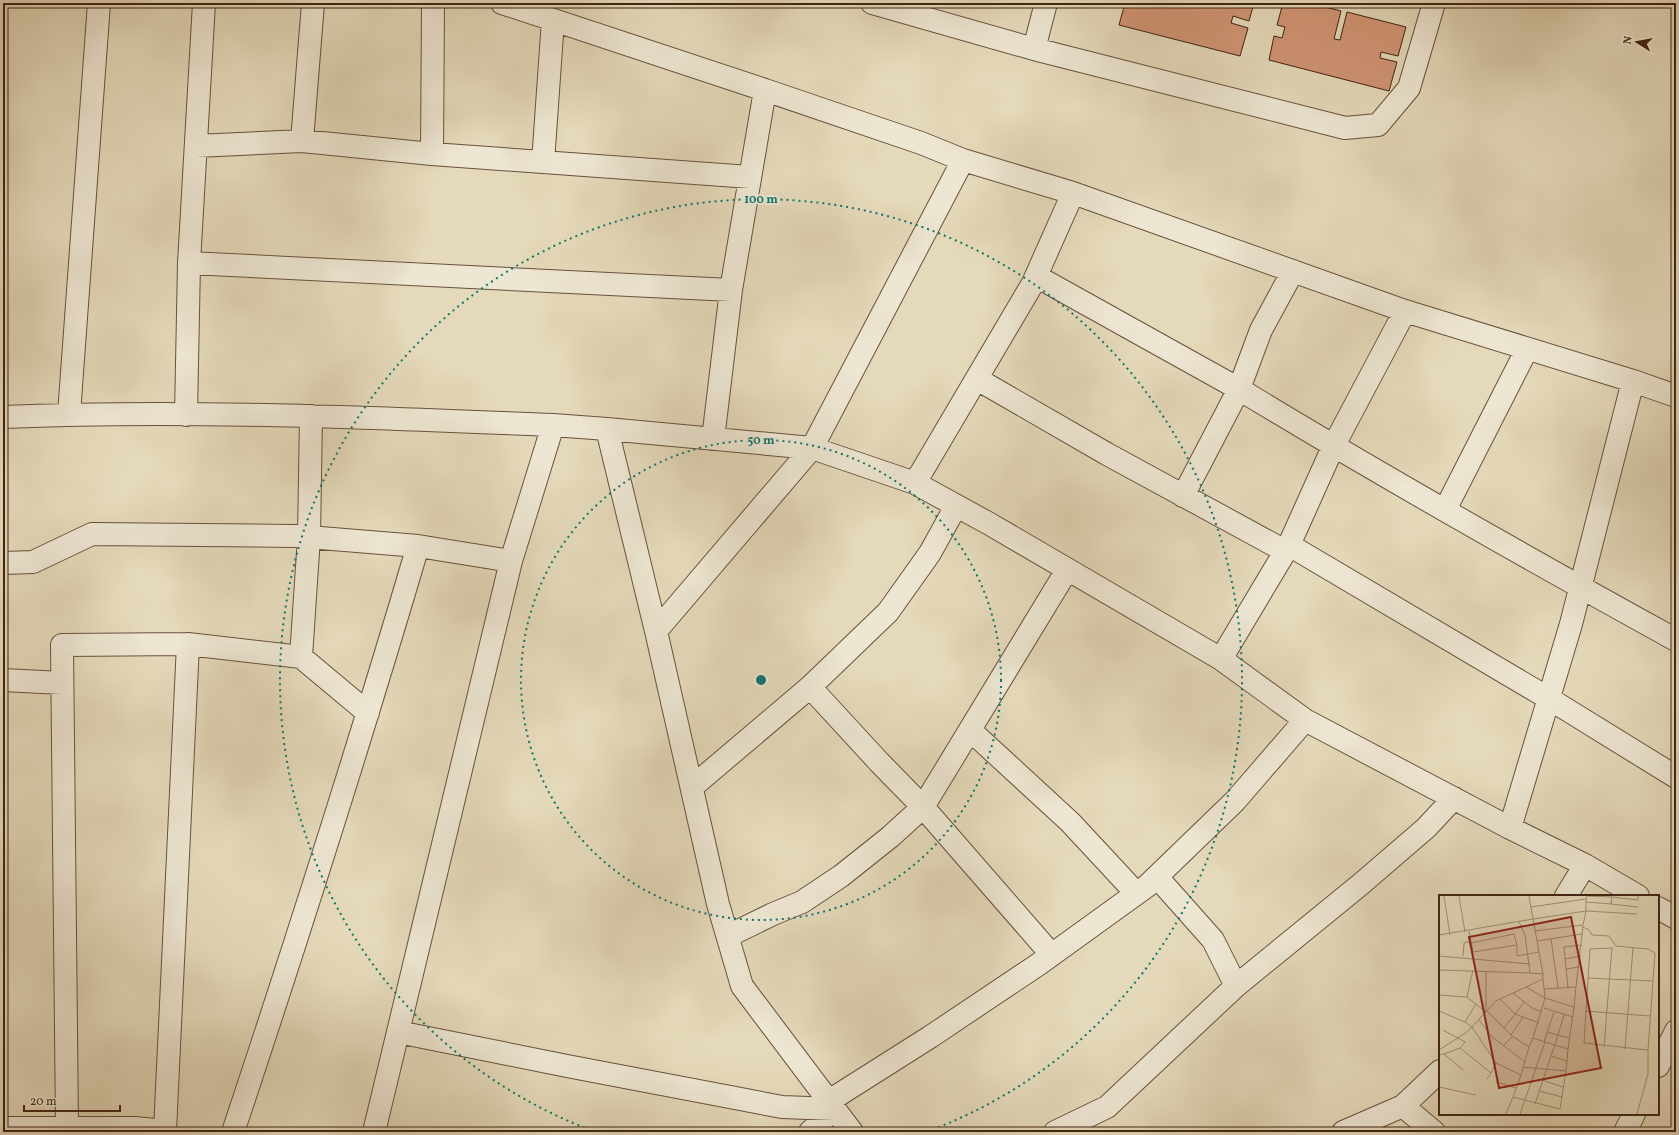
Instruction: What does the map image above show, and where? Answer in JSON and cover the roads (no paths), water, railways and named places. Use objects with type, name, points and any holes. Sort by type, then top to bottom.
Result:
[{"type":"street","points":[[69,414],[99,3]]},
{"type":"street","points":[[186,415],[188,263],[204,3]]},
{"type":"street","points":[[302,141],[313,3]]},
{"type":"street","points":[[432,154],[434,3]]},
{"type":"street","points":[[502,3],[921,143],[963,160],[1073,193],[1405,311],[1633,381],[1676,396]]},
{"type":"street","points":[[872,3],[1034,49],[1345,128],[1378,125],[1409,88],[1434,3]]},
{"type":"street","points":[[1034,49],[1046,3]]},
{"type":"street","points":[[542,162],[553,20]]},
{"type":"street","points":[[713,439],[731,290],[765,90]]},
{"type":"street","points":[[196,146],[302,141],[432,154],[750,177]]},
{"type":"street","points":[[656,631],[812,448],[963,160]]},
{"type":"street","points":[[915,483],[1036,276],[1073,193]]},
{"type":"street","points":[[188,263],[731,290]]},
{"type":"street","points":[[1184,496],[1239,389],[1261,330],[1293,271]]},
{"type":"street","points":[[1036,276],[1239,389],[1333,446],[1676,640]]},
{"type":"street","points":[[1221,659],[1287,548],[1333,446],[1405,311]]},
{"type":"street","points":[[1445,510],[1528,349]]},
{"type":"street","points":[[977,379],[1106,454],[1184,496],[1287,548],[1548,698],[1676,777]]},
{"type":"street","points":[[1510,828],[1580,587],[1633,381]]},
{"type":"street","points":[[3,417],[69,414],[311,416],[553,425],[812,448],[915,483],[1221,659],[1305,720],[1510,828],[1585,865],[1636,895]]},
{"type":"street","points":[[300,657],[309,537],[311,416]]},
{"type":"street","points":[[374,1132],[511,561],[553,425]]},
{"type":"street","points":[[607,430],[656,631],[718,904],[742,986],[852,1132]]},
{"type":"street","points":[[692,787],[810,687],[888,612],[930,553],[956,506]]},
{"type":"street","points":[[3,563],[33,562],[92,534],[309,537],[418,546],[511,561]]},
{"type":"street","points":[[233,1132],[304,920],[418,546]]},
{"type":"street","points":[[728,936],[773,914],[802,902],[841,876],[890,837],[923,807],[1067,570]]},
{"type":"street","points":[[67,1127],[62,645],[188,644],[300,657],[368,713]]},
{"type":"street","points":[[3,1128],[43,1130],[67,1127],[135,1128],[169,1131],[188,644]]},
{"type":"street","points":[[3,680],[62,684]]},
{"type":"street","points":[[810,687],[923,807],[1051,954]]},
{"type":"street","points":[[810,1132],[832,1105],[1051,954],[1136,893],[1157,876],[1235,801],[1305,720]]},
{"type":"street","points":[[970,730],[1070,822],[1136,893]]},
{"type":"street","points":[[1055,1132],[1107,1107],[1236,986],[1367,879],[1426,828],[1454,798]]},
{"type":"street","points":[[1567,895],[1585,865]]},
{"type":"street","points":[[1157,876],[1213,940],[1236,986]]},
{"type":"street","points":[[1659,909],[1676,918]]},
{"type":"street","points":[[1659,1064],[1676,1031]]},
{"type":"street","points":[[398,1032],[559,1065],[782,1107],[832,1105]]},
{"type":"street","points":[[1343,1132],[1403,1106],[1439,1073]]},
{"type":"street","points":[[1403,1106],[1434,1132]]},
{"type":"street","points":[[1624,1132],[1633,1115]]}]
